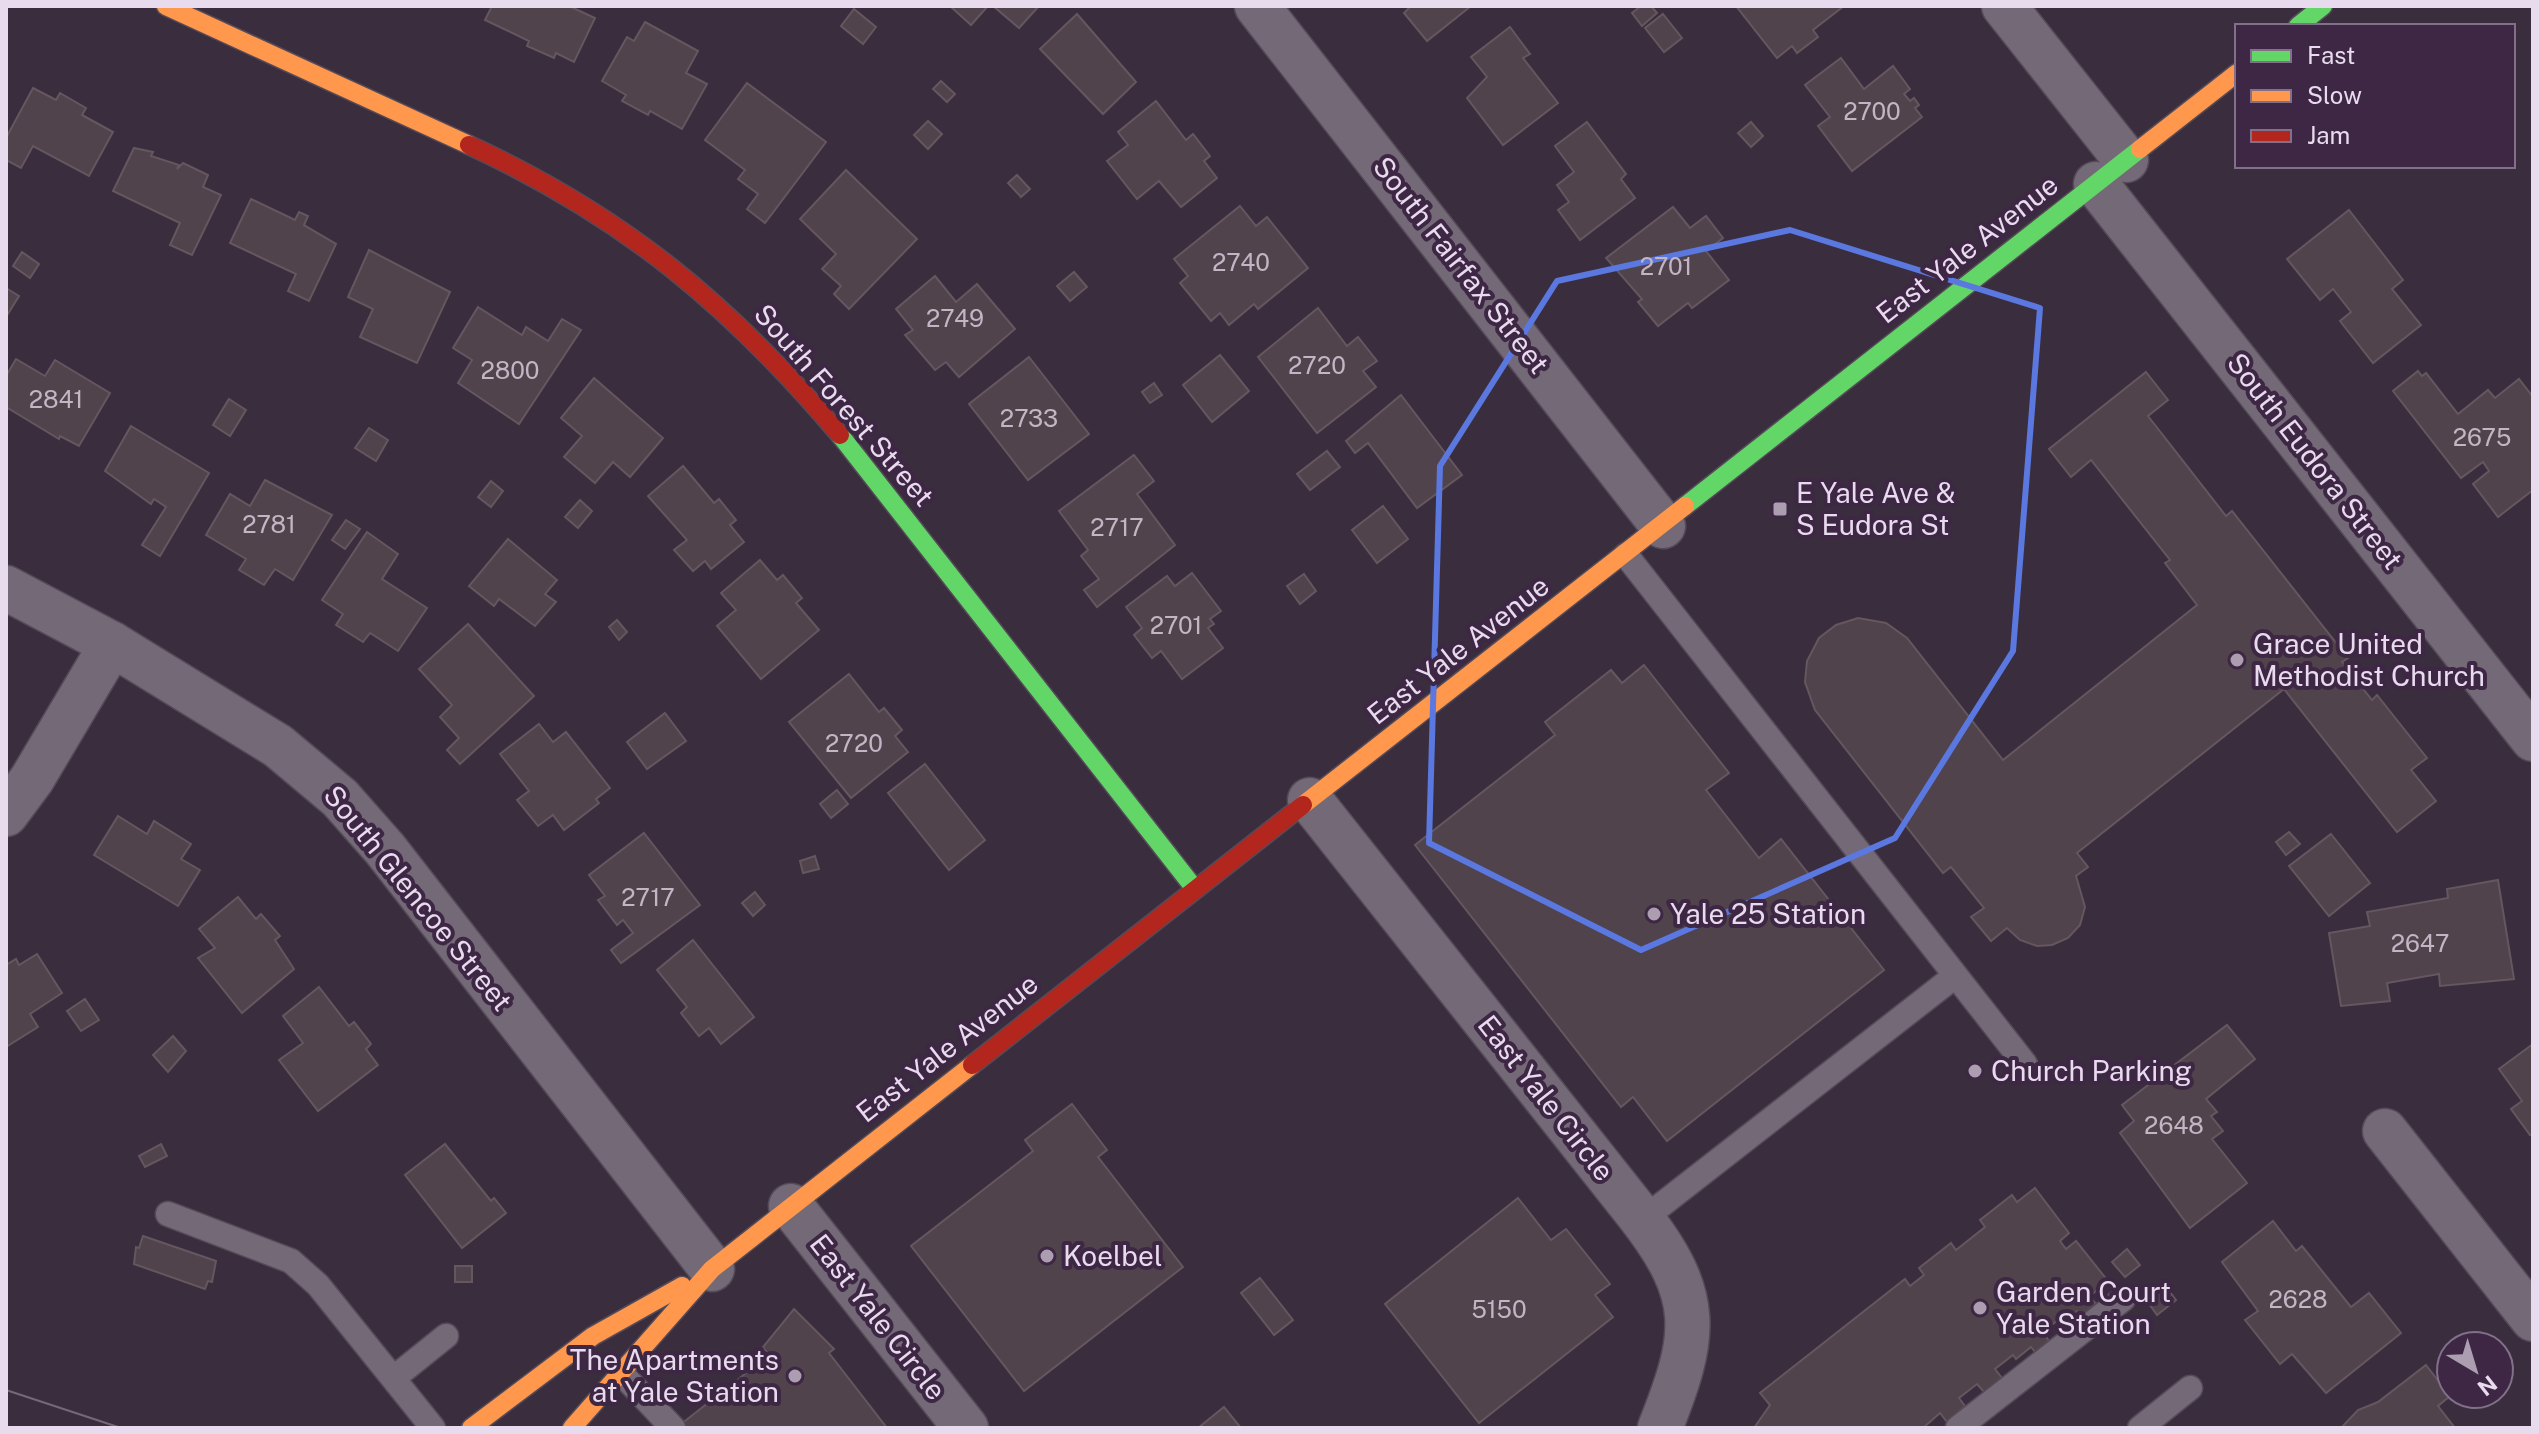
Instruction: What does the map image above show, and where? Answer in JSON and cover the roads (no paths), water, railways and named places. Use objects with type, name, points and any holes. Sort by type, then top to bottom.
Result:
[{"type":"main road","name":"South Forest Street","points":[[166,6],[246,47],[525,173],[609,221],[686,277],[781,366],[855,453],[1195,889]]},
{"type":"main road","points":[[2300,24],[2323,6]]},
{"type":"main road","name":"East Yale Avenue","points":[[471,1428],[593,1336],[712,1269],[2235,75]]},
{"type":"main road","name":"East Yale Avenue","points":[[572,1428],[712,1269]]},
{"type":"street","name":"South Fairfax Street","points":[[1257,6],[1663,526]]},
{"type":"street","name":"South Eudora Street","points":[[2004,6],[2111,172],[2533,739]]},
{"type":"street","name":"South Glencoe Street","points":[[6,588],[112,644],[278,746],[340,798],[385,849],[712,1269]]},
{"type":"street","points":[[6,814],[32,779],[112,644]]},
{"type":"street","name":"East Yale Circle","points":[[1310,800],[1642,1220],[1667,1256],[1687,1312],[1687,1354],[1660,1428]]},
{"type":"street","points":[[2385,1131],[2533,1319]]},
{"type":"street","name":"East Yale Circle","points":[[791,1206],[966,1428]]},
{"type":"lane","points":[[1626,555],[2025,1064]]},
{"type":"lane","points":[[1642,1220],[1955,976]]},
{"type":"lane","points":[[168,1214],[291,1261],[318,1285],[433,1428]]},
{"type":"lane","points":[[1958,1428],[2123,1299]]},
{"type":"lane","points":[[395,1377],[446,1336]]},
{"type":"lane","points":[[620,1372],[673,1428]]},
{"type":"lane","points":[[2140,1428],[2190,1388]]},
{"type":"tram line","points":[[6,1390],[121,1428]]},
{"type":"place","name":"E Yale Ave & S Eudora St","points":[[1780,509]]},
{"type":"place","name":"Grace United Methodist Church","points":[[2237,660]]},
{"type":"place","name":"Yale 25 Station","points":[[1654,914]]},
{"type":"place","name":"Church Parking","points":[[1975,1071]]},
{"type":"place","name":"Koelbel","points":[[1047,1256]]},
{"type":"place","name":"Garden Court Yale Station","points":[[1980,1308]]},
{"type":"place","name":"The Apartments at Yale Station","points":[[795,1376]]}]
